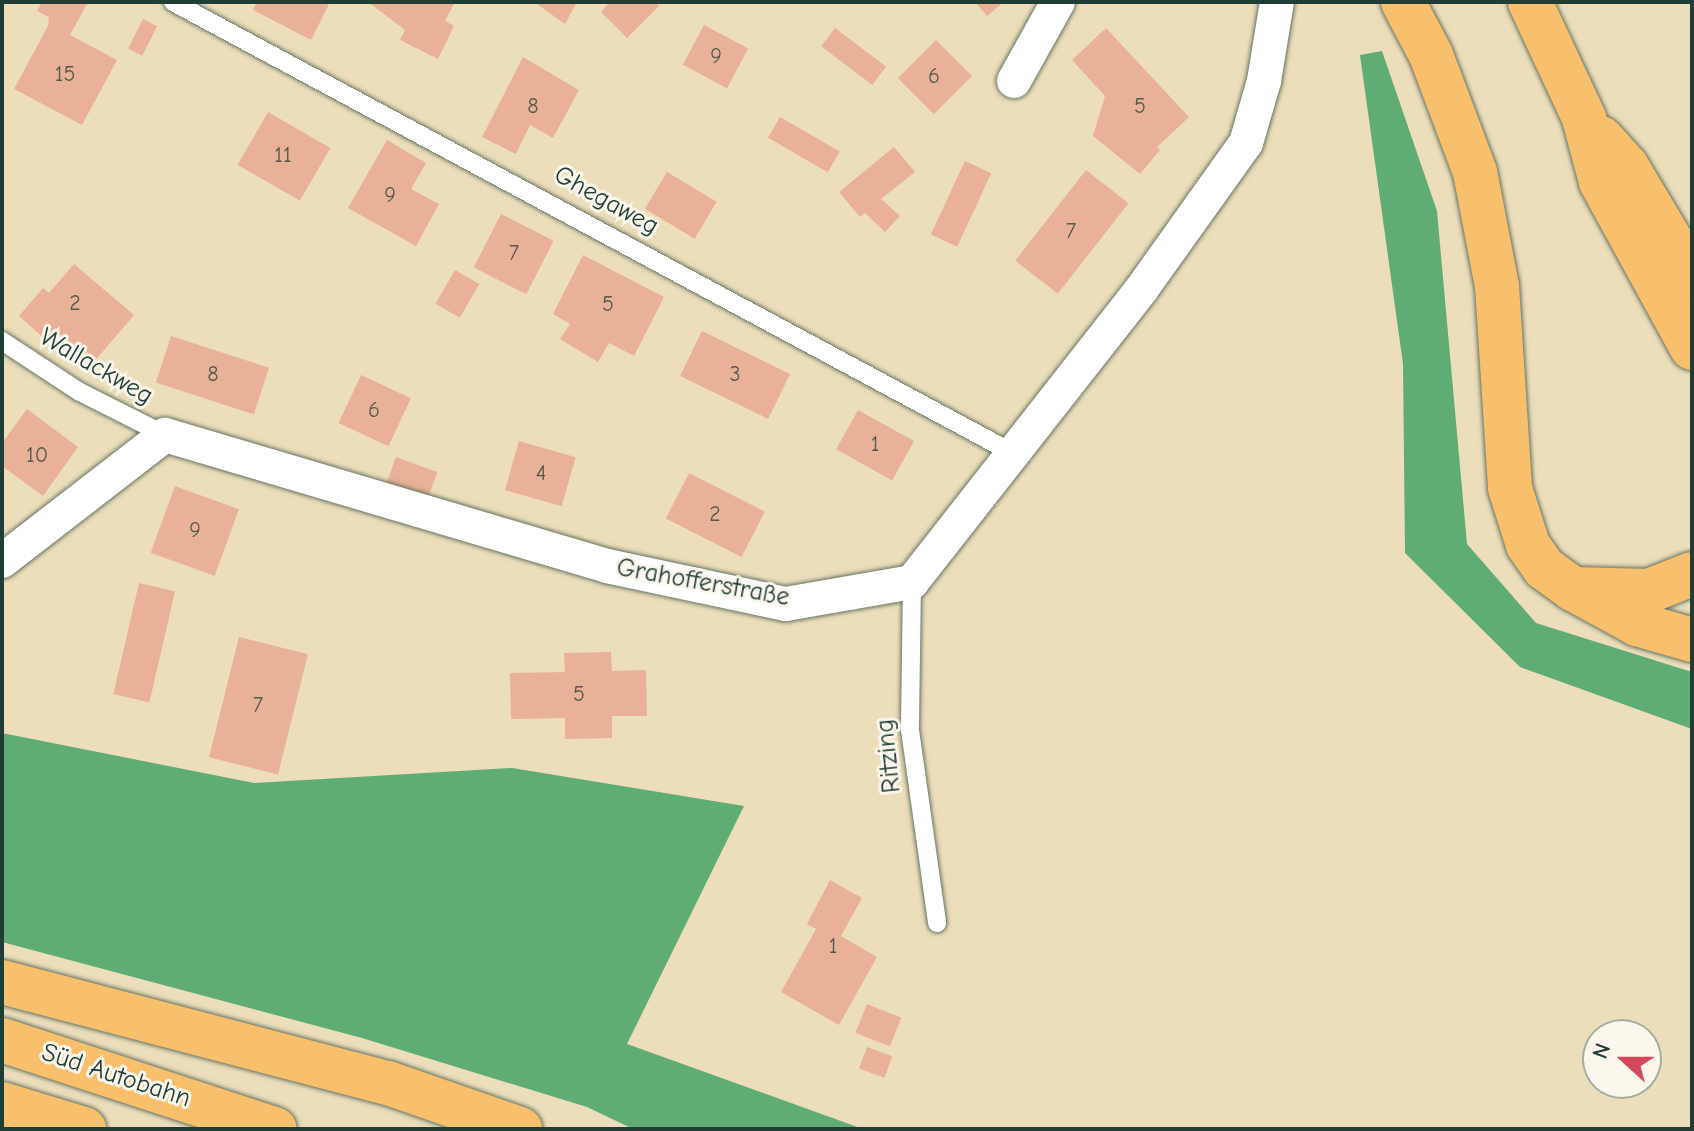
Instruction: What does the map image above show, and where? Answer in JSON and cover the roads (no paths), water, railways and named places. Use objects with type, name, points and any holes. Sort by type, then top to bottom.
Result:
[{"type":"main road","points":[[1403,2],[1431,55],[1475,172],[1497,286],[1510,488],[1520,524],[1544,568],[1573,589],[1637,624],[1692,640]]},
{"type":"main road","points":[[1530,2],[1584,118],[1601,182],[1692,348]]},
{"type":"main road","points":[[1584,118],[1627,167],[1692,276]]},
{"type":"main road","points":[[1573,589],[1649,591],[1692,574]]},
{"type":"main road","points":[[2,982],[388,1083],[520,1129]]},
{"type":"main road","name":"Süd Autobahn","points":[[2,1040],[275,1129]]},
{"type":"main road","points":[[2,1104],[84,1129]]},
{"type":"street","points":[[1014,81],[1058,2]]},
{"type":"street","points":[[912,582],[1141,290],[1246,143],[1264,81],[1277,2]]},
{"type":"street","points":[[2,561],[165,435]]},
{"type":"street","name":"Grahofferstraße","points":[[165,435],[607,566],[786,604],[912,582]]},
{"type":"lane","name":"Ghegaweg","points":[[173,2],[1011,452]]},
{"type":"lane","name":"Wallackweg","points":[[2,341],[80,392],[165,435]]},
{"type":"lane","name":"Ritzing","points":[[912,582],[910,730],[937,923]]}]
